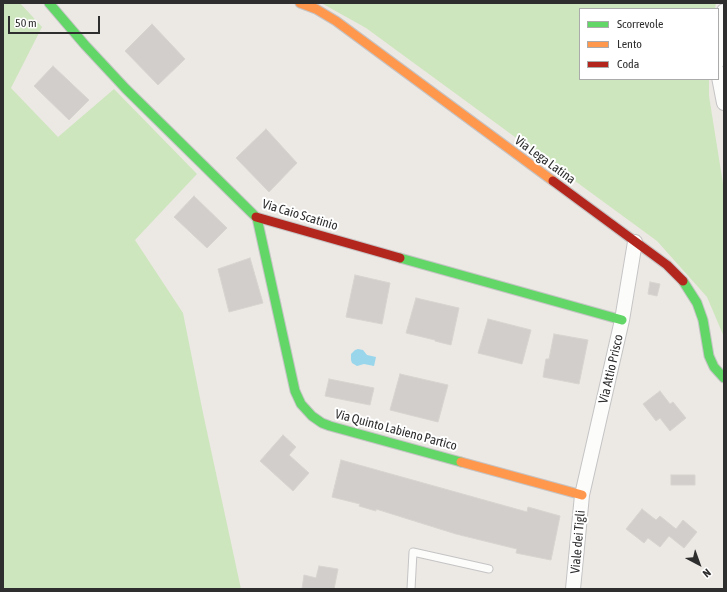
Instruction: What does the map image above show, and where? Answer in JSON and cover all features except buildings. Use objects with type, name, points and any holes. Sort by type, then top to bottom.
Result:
[{"type":"street","name":"Via Caio Scatinio","points":[[49,3],[126,89],[257,218],[622,320]]},
{"type":"street","name":"Via Lega Latina","points":[[300,3],[316,9],[336,21],[667,265],[688,288],[697,303],[709,356],[714,367],[724,378]]},
{"type":"street","points":[[719,53],[724,11]]},
{"type":"street","points":[[719,77],[724,103]]},
{"type":"street","name":"Via Quinto Labieno Partico","points":[[257,218],[295,391],[301,404],[312,416],[322,423],[330,426],[582,494]]},
{"type":"street","name":"Via Attio Prisco","points":[[582,494],[622,320],[635,242]]},
{"type":"street","name":"Viale dei Tigli","points":[[573,589],[582,494]]},
{"type":"lane","points":[[411,589],[413,552],[489,569]]},
{"type":"green space","points":[[3,3],[20,3],[42,27],[11,88],[58,137],[114,89],[197,174],[135,240],[183,313],[241,589],[3,589]]},
{"type":"green space","points":[[318,3],[716,3],[715,8],[579,8],[579,80],[709,80],[709,96],[724,190],[724,337],[707,297],[657,241],[366,28],[323,4]]},
{"type":"water","points":[[358,349],[363,350],[367,355],[376,357],[374,366],[364,364],[357,366],[352,363],[351,354]]},
{"type":"traffic: fast","points":[[49,3],[126,89],[256,217]]},
{"type":"traffic: fast","points":[[257,218],[295,391],[301,404],[312,416],[322,423],[330,426],[461,462]]},
{"type":"traffic: fast","points":[[400,258],[622,320]]},
{"type":"traffic: fast","points":[[683,281],[697,303],[703,320],[709,356],[714,367],[724,378]]},
{"type":"traffic: slow","points":[[300,3],[316,9],[336,21],[553,181]]},
{"type":"traffic: slow","points":[[461,462],[582,495]]},
{"type":"traffic: jam","points":[[553,181],[667,265],[683,281]]},
{"type":"traffic: jam","points":[[256,217],[400,258]]}]
